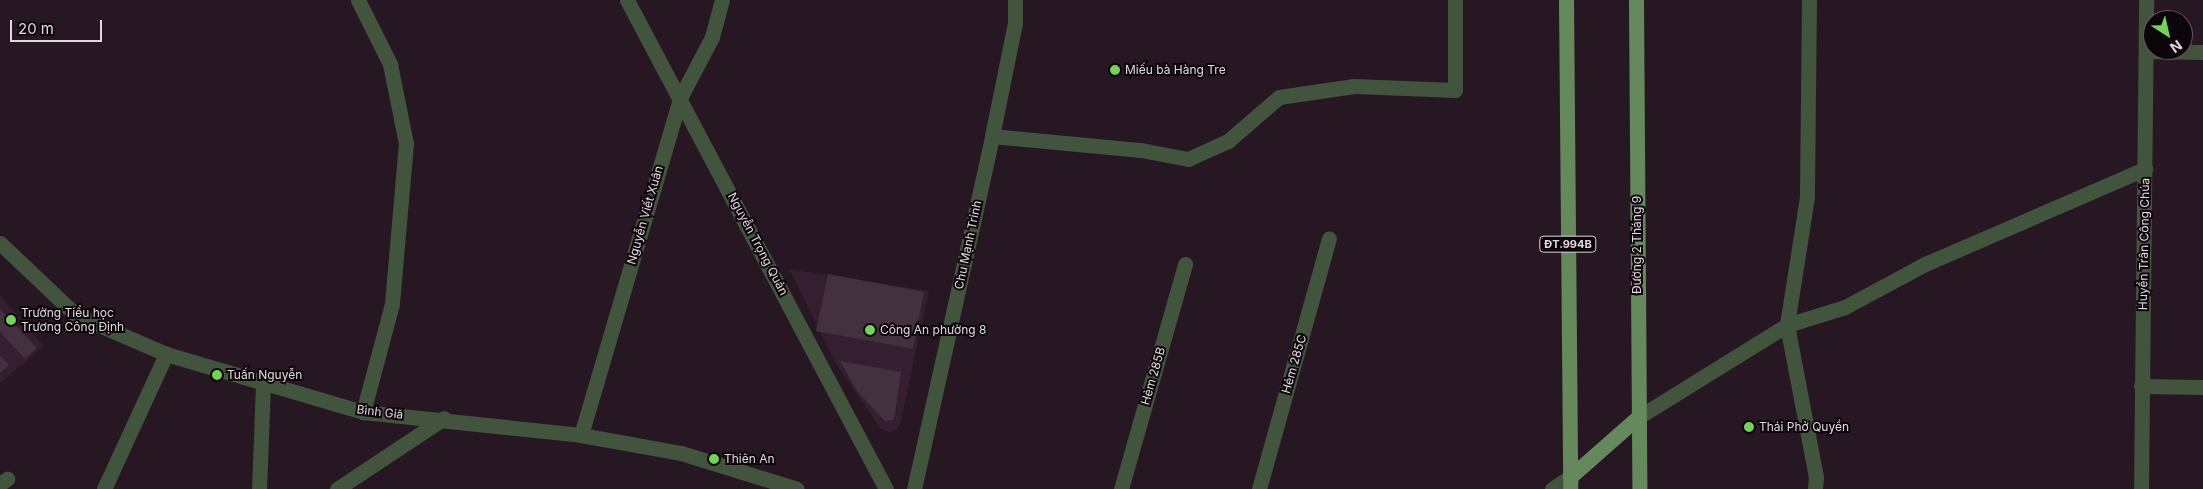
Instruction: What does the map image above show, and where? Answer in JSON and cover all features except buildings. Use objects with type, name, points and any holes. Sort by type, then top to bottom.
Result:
[{"type":"main road","name":"ĐT.994B","points":[[1566,0],[1570,483]]},
{"type":"main road","name":"Đường 2 Tháng 9","points":[[1636,0],[1637,418],[1639,489]]},
{"type":"main road","points":[[1570,483],[1637,418]]},
{"type":"street","points":[[358,0],[390,64],[406,143],[392,304],[363,412]]},
{"type":"street","name":"Nguyễn Trọng Quản","points":[[627,0],[886,489]]},
{"type":"street","name":"Nguyễn Viết Xuân","points":[[581,435],[680,98],[712,37],[722,0]]},
{"type":"street","name":"Chu Mạnh Trinh","points":[[914,489],[992,136],[1014,23],[1015,0]]},
{"type":"street","points":[[992,136],[1141,150],[1188,159],[1228,141],[1279,97],[1354,86],[1455,90],[1455,0]]},
{"type":"street","points":[[1809,0],[1807,197],[1787,325],[1815,489]]},
{"type":"street","name":"Huyền Trân Công Chúa","points":[[2141,489],[2147,60]]},
{"type":"street","points":[[1637,418],[1787,325],[1845,307],[1924,264],[2145,169]]},
{"type":"street","name":"Hẻm 285C","points":[[1259,489],[1328,239]]},
{"type":"street","name":"Bình Giã","points":[[0,243],[76,315],[166,354],[263,384],[363,412],[444,418],[581,435],[681,453],[773,485],[796,489]]},
{"type":"street","name":"Hẻm 285B","points":[[1121,489],[1185,264]]},
{"type":"street","points":[[104,489],[166,354]]},
{"type":"street","points":[[259,489],[263,384]]},
{"type":"street","points":[[2142,386],[2203,387]]},
{"type":"street","points":[[340,488],[444,418]]},
{"type":"street","points":[[1552,489],[1570,483]]},
{"type":"shaded area","name":"Công An phường 8","points":[[789,269],[929,291],[900,425],[896,430],[890,432],[881,429],[835,362]]},
{"type":"shaded area","name":"Trường Tiểu học Trương Công Định","points":[[0,295],[44,346],[0,383]]},
{"type":"place","name":"Miếu bà Hàng Tre","points":[[1115,70]]},
{"type":"place","name":"Trường Tiểu học Trương Công Định","points":[[11,320]]},
{"type":"place","name":"Công An phường 8","points":[[870,330]]},
{"type":"place","name":"Tuấn Nguyễn","points":[[217,375]]},
{"type":"place","name":"Thái Phở Quyền","points":[[1749,427]]},
{"type":"place","name":"Thiên An","points":[[714,459]]}]
